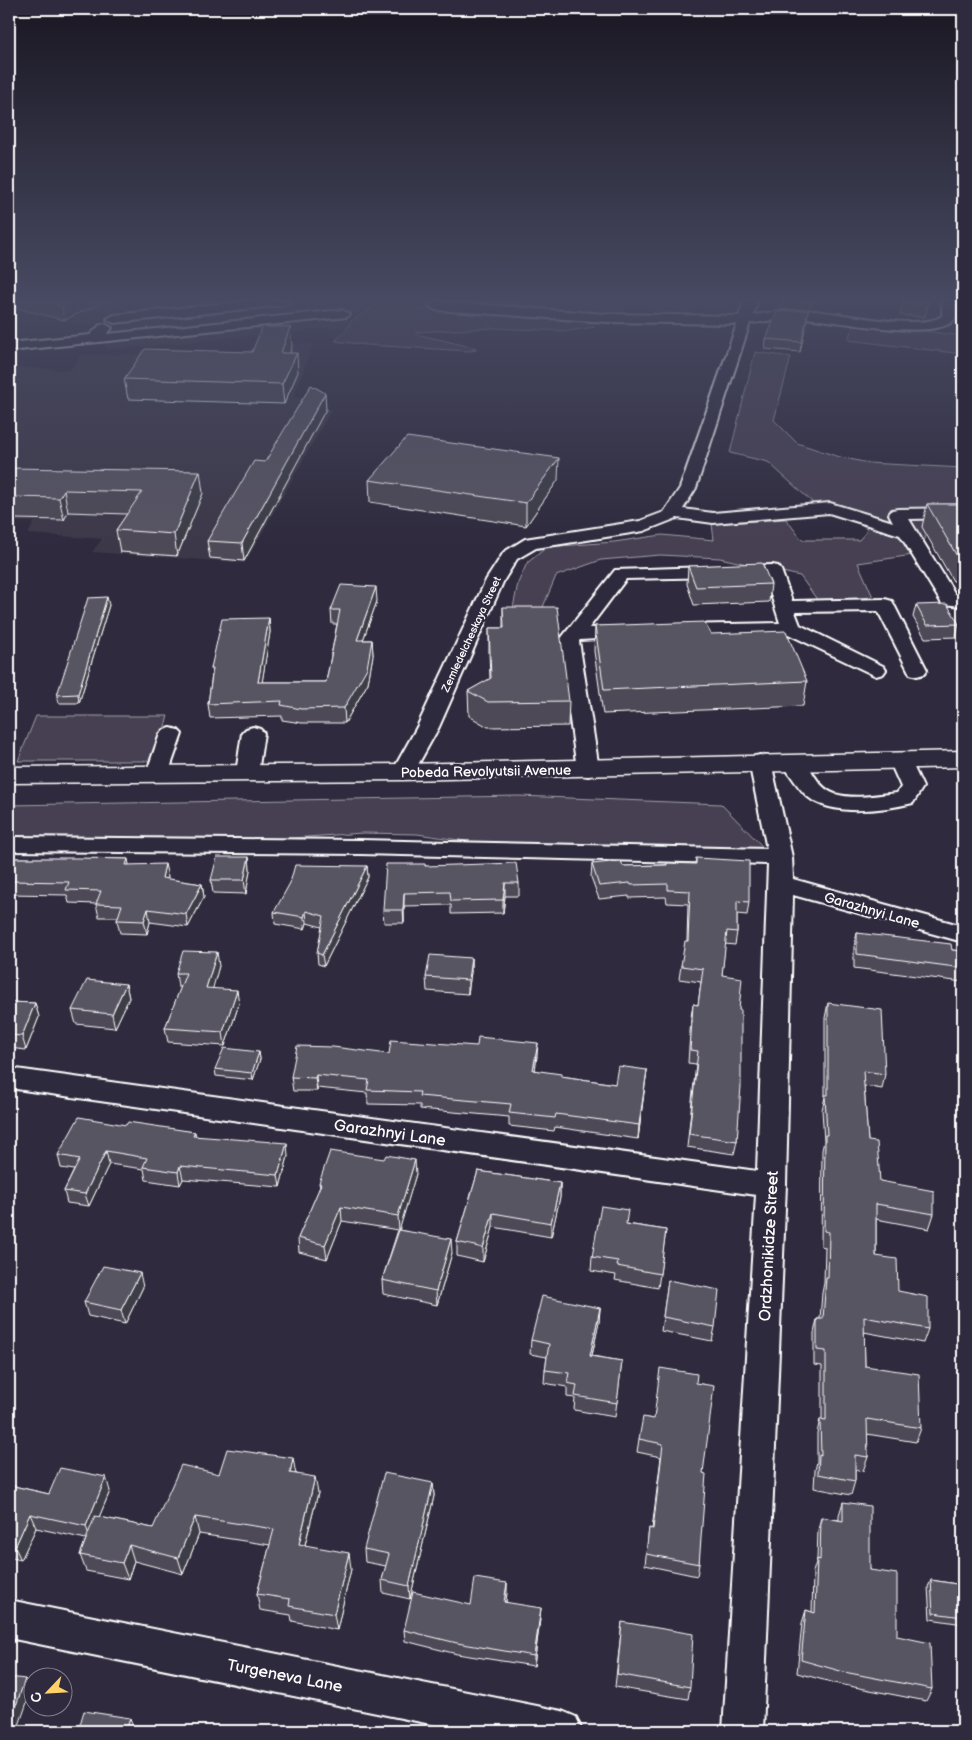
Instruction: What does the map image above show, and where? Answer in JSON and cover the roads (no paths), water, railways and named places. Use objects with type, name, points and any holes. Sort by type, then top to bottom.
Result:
[{"type":"main road","name":"Pobeda Revolyutsii Avenue","points":[[9,775],[588,769],[760,762],[963,759]]},
{"type":"street","name":"Zemledelcheskaya Street","points":[[403,772],[428,727],[495,580],[510,556],[531,543],[644,526],[670,516],[688,488],[723,382]]},
{"type":"street","points":[[672,512],[713,518],[830,508],[906,531]]},
{"type":"street","points":[[963,513],[898,514],[906,531],[950,600],[963,600]]},
{"type":"street","points":[[588,769],[569,641],[621,574],[772,570],[791,628]]},
{"type":"street","points":[[784,607],[885,605],[917,670]]},
{"type":"street","points":[[663,632],[791,628],[876,670]]},
{"type":"street","points":[[574,634],[643,632]]},
{"type":"street","points":[[247,773],[253,733]]},
{"type":"street","points":[[157,774],[171,734]]},
{"type":"street","points":[[792,763],[818,794],[838,802],[886,802],[905,798],[912,787],[900,760]]},
{"type":"street","name":"Ordzhonikidze Street","points":[[743,1731],[771,1185],[781,870],[760,762]]},
{"type":"street","name":"Garazhnyi Lane","points":[[9,844],[360,846],[781,870],[963,934]]},
{"type":"street","name":"Garazhnyi Lane","points":[[9,1078],[771,1185]]},
{"type":"street","name":"Turgeneva Lane","points":[[9,1619],[562,1731]]}]
